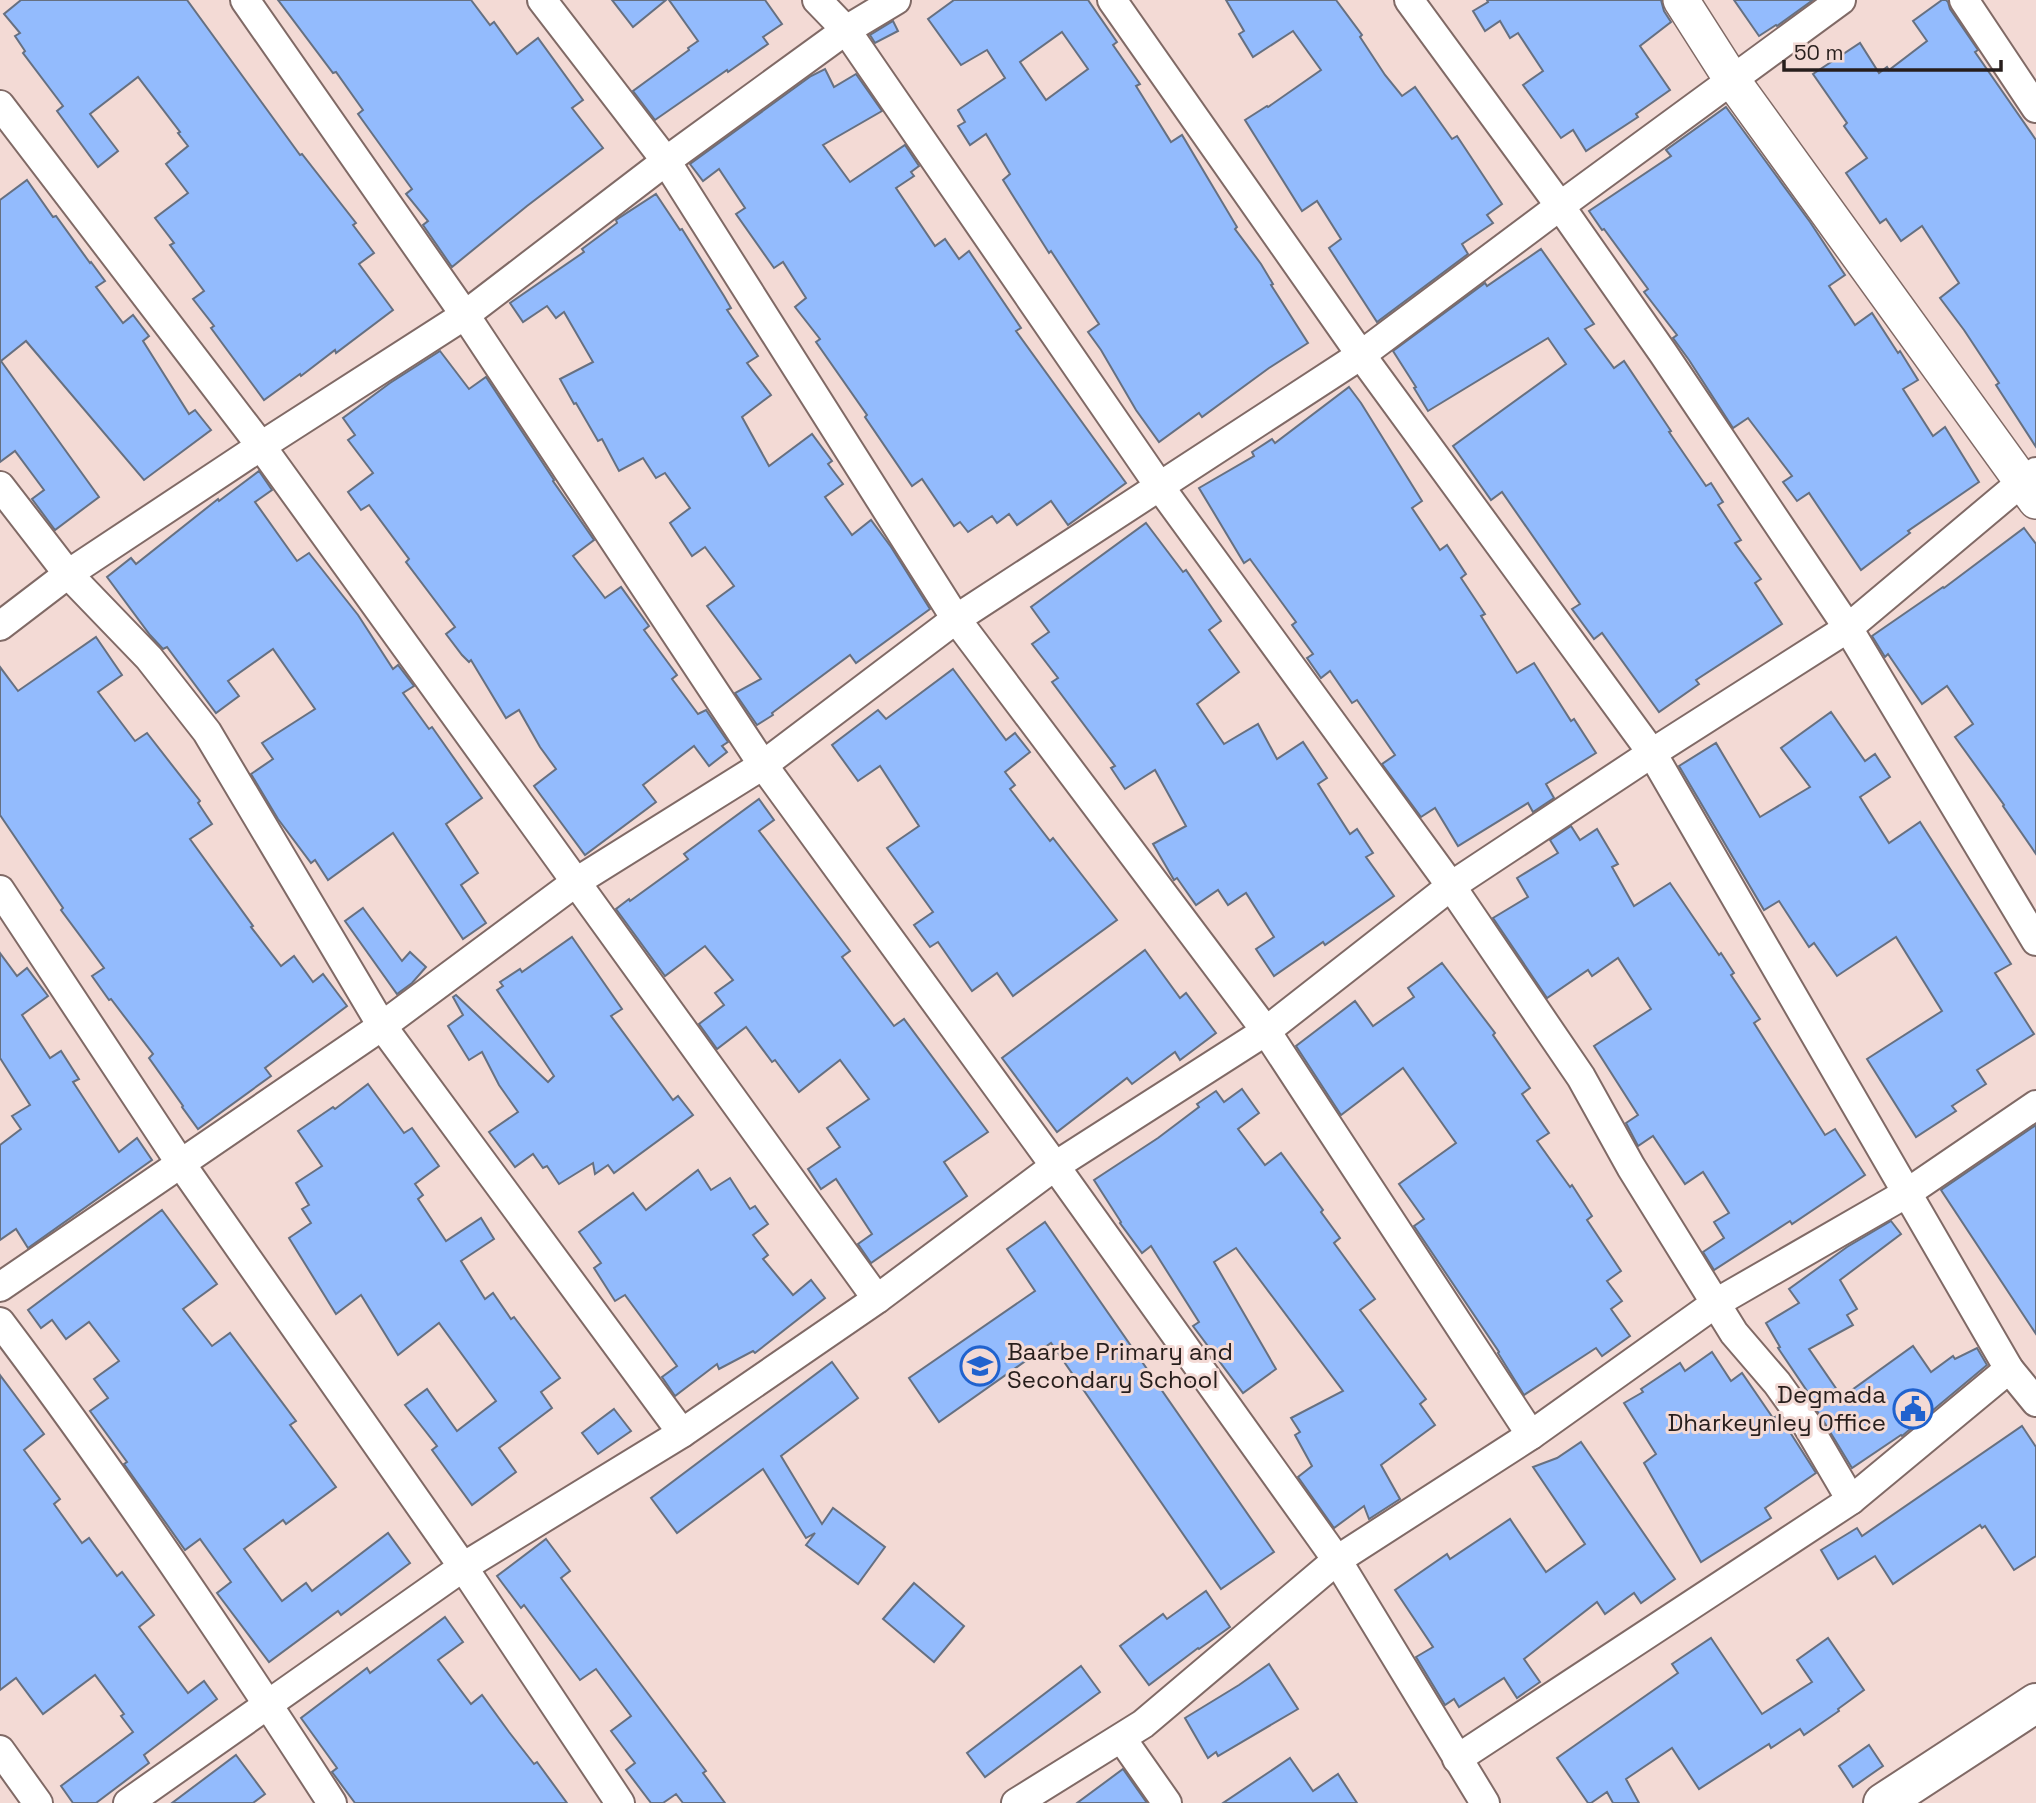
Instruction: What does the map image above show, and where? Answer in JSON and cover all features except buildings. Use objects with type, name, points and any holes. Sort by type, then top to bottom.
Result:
[{"type":"main road","points":[[1883,1803],[2036,1703]]},
{"type":"street","points":[[245,0],[465,315],[763,765],[1337,1560],[1485,1803]]},
{"type":"street","points":[[541,0],[666,161],[956,619],[1266,1031],[1531,1435]]},
{"type":"street","points":[[817,0],[846,30],[1160,487],[1451,886],[1581,1077],[1631,1167],[1734,1333],[1777,1383],[1807,1424],[1851,1500]]},
{"type":"street","points":[[0,625],[68,574],[465,315],[666,161],[846,30],[896,0]]},
{"type":"street","points":[[1112,0],[1361,355],[1652,753],[2009,1369],[2036,1402]]},
{"type":"street","points":[[1409,0],[1560,205],[1848,628],[2036,941]]},
{"type":"street","points":[[128,1803],[463,1567],[682,1433],[877,1299],[1055,1166],[1266,1031],[1451,886],[1848,628],[2032,485],[1732,80],[1681,0]]},
{"type":"street","points":[[0,1287],[382,1026],[576,882],[763,765],[956,619],[1361,355],[1560,205],[1841,0]]},
{"type":"street","points":[[1964,0],[2036,108]]},
{"type":"street","points":[[0,105],[261,446],[877,1299]]},
{"type":"street","points":[[0,486],[68,574],[149,658],[207,732],[382,1026],[682,1433]]},
{"type":"street","points":[[0,890],[181,1164],[463,1567],[620,1803]]},
{"type":"street","points":[[1016,1803],[1143,1724],[1337,1560],[1531,1435],[1716,1303],[1907,1193],[2036,1105]]},
{"type":"street","points":[[0,1321],[69,1413],[332,1803]]},
{"type":"street","points":[[1457,1759],[1851,1500],[2009,1369]]},
{"type":"street","points":[[1122,1739],[1167,1803]]},
{"type":"street","points":[[0,1750],[38,1803]]},
{"type":"place","name":"Baarbe Primary and Secondary School","points":[[980,1366]]},
{"type":"place","name":"Degmada Dharkeynley Office","points":[[1913,1409]]}]
